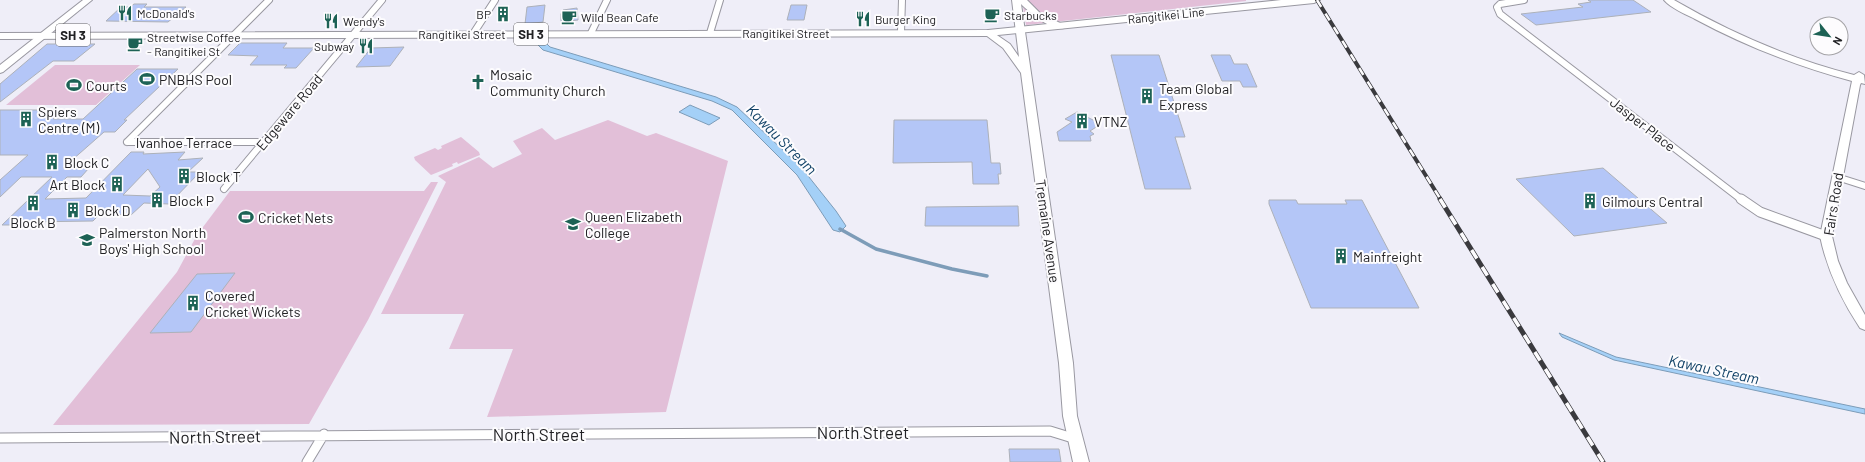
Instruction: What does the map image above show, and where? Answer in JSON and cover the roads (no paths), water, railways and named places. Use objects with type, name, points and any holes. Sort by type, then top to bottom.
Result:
[{"type":"highway","name":"Rangitikei Line","points":[[1019,30],[1309,0]]},
{"type":"highway","name":"Rangitikei Street","points":[[0,36],[234,34],[988,33],[1019,30]]},
{"type":"main road","points":[[0,70],[88,0]]},
{"type":"main road","name":"Tremaine Avenue","points":[[1016,0],[1066,363],[1070,416],[1081,462]]},
{"type":"main road","points":[[1022,0],[1036,15],[1061,26]]},
{"type":"main road","points":[[1668,0],[1688,12],[1757,46],[1809,65],[1861,78]]},
{"type":"main road","points":[[1681,0],[1732,29],[1783,51],[1861,78]]},
{"type":"main road","points":[[1688,12],[1699,11]]},
{"type":"main road","points":[[988,33],[1007,46],[1025,74]]},
{"type":"main road","name":"Fairs Road","points":[[1861,78],[1837,177],[1826,236],[1830,259],[1837,279],[1848,300],[1865,325]]},
{"type":"street","points":[[234,34],[269,0]]},
{"type":"street","name":"Edgeware Road","points":[[224,189],[382,0]]},
{"type":"street","points":[[473,34],[495,0]]},
{"type":"street","points":[[591,33],[607,0]]},
{"type":"street","points":[[710,33],[720,0]]},
{"type":"street","points":[[901,32],[902,0]]},
{"type":"street","name":"Jasper Place","points":[[1524,0],[1500,4],[1498,7],[1500,14],[1760,212],[1826,236]]},
{"type":"street","name":"Ivanhoe Terrace","points":[[234,34],[127,142],[264,142]]},
{"type":"street","points":[[1837,177],[1865,186]]},
{"type":"street","name":"North Street","points":[[0,438],[324,434],[1050,431],[1076,439]]},
{"type":"street","points":[[307,462],[324,434]]},
{"type":"water","points":[[536,43],[546,43],[550,47],[716,97],[737,107],[801,167],[846,226],[840,232],[833,230],[797,175],[732,110],[712,101],[543,50]]},
{"type":"water","points":[[690,105],[720,118],[709,125],[679,112]]},
{"type":"water","points":[[1559,333],[1616,357],[1865,409],[1865,414],[1614,360],[1562,337]]},
{"type":"waterway","name":"Kawau Stream","points":[[840,229],[876,249],[952,269],[987,276]]},
{"type":"railway","points":[[1317,0],[1441,200]]},
{"type":"railway","points":[[1440,199],[1603,462]]},
{"type":"place","name":"McDonald's","points":[[125,13]]},
{"type":"place","name":"BP","points":[[503,14]]},
{"type":"place","name":"Starbucks","points":[[992,15]]},
{"type":"place","name":"Wild Bean Cafe","points":[[569,17]]},
{"type":"place","name":"Burger King","points":[[863,19]]},
{"type":"place","name":"Wendy's","points":[[331,21]]},
{"type":"place","name":"Streetwise Coffee - Rangitikei St","points":[[135,44]]},
{"type":"place","name":"Subway","points":[[366,46]]},
{"type":"place","name":"PNBHS Pool","points":[[147,79]]},
{"type":"place","name":"Mosaic Community Church","points":[[478,82]]},
{"type":"place","name":"Courts","points":[[74,85]]},
{"type":"place","name":"Team Global Express","points":[[1147,96]]},
{"type":"place","name":"Spiers Centre (M)","points":[[26,119]]},
{"type":"place","name":"VTNZ","points":[[1082,121]]},
{"type":"place","name":"Block C","points":[[52,162]]},
{"type":"place","name":"Block T","points":[[184,176]]},
{"type":"place","name":"Art Block","points":[[117,184]]},
{"type":"place","name":"Block P","points":[[157,200]]},
{"type":"place","name":"Gilmours Central","points":[[1590,201]]},
{"type":"place","name":"Block B","points":[[33,203]]},
{"type":"place","name":"Block D","points":[[73,210]]},
{"type":"place","name":"Cricket Nets","points":[[246,217]]},
{"type":"place","name":"Queen Elizabeth College","points":[[573,224]]},
{"type":"place","name":"Palmerston North Boys' High School","points":[[87,240]]},
{"type":"place","name":"Mainfreight","points":[[1341,256]]},
{"type":"place","name":"Covered Cricket Wickets","points":[[193,303]]}]
